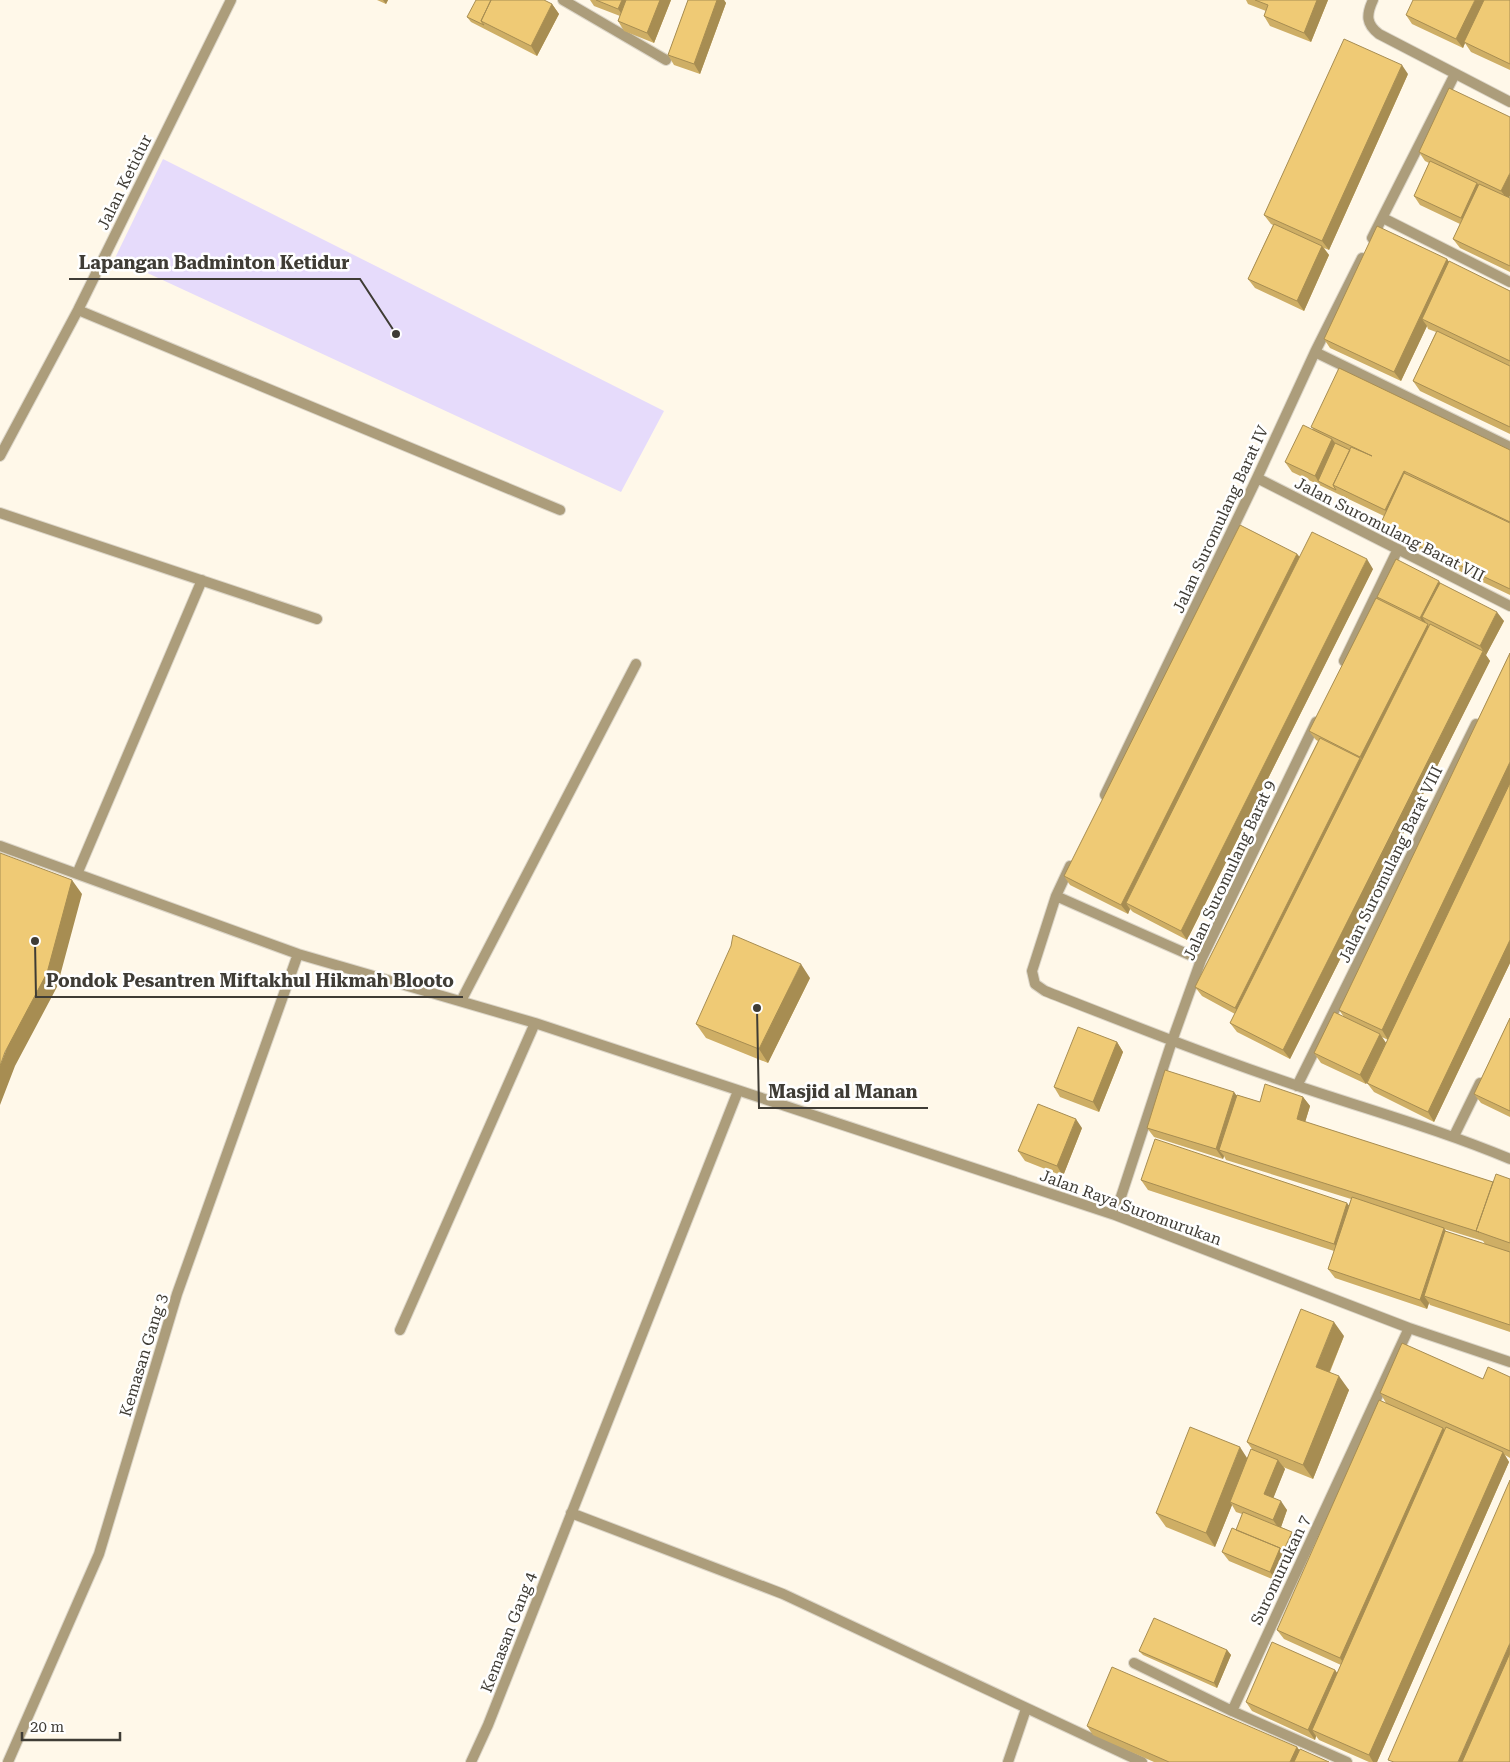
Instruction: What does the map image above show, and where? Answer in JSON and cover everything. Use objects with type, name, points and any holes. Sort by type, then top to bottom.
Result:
[{"type":"street","name":"Jalan Ketidur","points":[[0,456],[78,310],[231,0]]},
{"type":"street","points":[[563,0],[666,60]]},
{"type":"street","points":[[1373,0],[1368,11],[1368,20],[1371,28],[1510,102]]},
{"type":"street","name":"Jalan Suromulang Barat IV","points":[[1099,807],[1257,478],[1315,352],[1455,74]]},
{"type":"street","points":[[1383,218],[1510,282]]},
{"type":"street","points":[[78,310],[560,510]]},
{"type":"street","points":[[1315,352],[1510,446]]},
{"type":"street","name":"Jalan Suromulang Barat VII","points":[[1257,478],[1510,606]]},
{"type":"street","points":[[0,513],[317,619]]},
{"type":"street","points":[[1338,674],[1398,549]]},
{"type":"street","points":[[77,874],[202,580]]},
{"type":"street","points":[[461,1001],[636,664]]},
{"type":"street","name":"Jalan Suromulang Barat 9","points":[[1115,1214],[1172,1041],[1202,960],[1321,710]]},
{"type":"street","name":"Jalan Suromulang Barat VIII","points":[[1297,1086],[1483,710]]},
{"type":"street","name":"Jalan Raya Suromurukan","points":[[0,846],[298,954],[536,1023],[1115,1214],[1409,1328],[1510,1362]]},
{"type":"street","points":[[1073,860],[1056,896],[1032,971],[1035,984],[1045,991],[1172,1041],[1297,1086],[1454,1136],[1510,1159]]},
{"type":"street","points":[[1056,896],[1202,960]]},
{"type":"street","name":"Kemasan Gang 3","points":[[8,1762],[98,1554],[177,1294],[298,954]]},
{"type":"street","points":[[400,1330],[536,1023]]},
{"type":"street","points":[[1454,1136],[1484,1074]]},
{"type":"street","name":"Kemasan Gang 4","points":[[471,1762],[738,1091]]},
{"type":"street","name":"Suromurukan 7","points":[[1232,1711],[1409,1328]]},
{"type":"street","points":[[570,1513],[783,1594],[1142,1762]]},
{"type":"street","points":[[1134,1663],[1232,1711],[1347,1762]]},
{"type":"street","points":[[1008,1762],[1026,1709]]},
{"type":"shaded area","points":[[163,159],[664,411],[621,492],[115,258]]},
{"type":"building","points":[[476,0],[491,0],[481,21],[484,25],[467,17]]},
{"type":"building","points":[[491,0],[544,0],[552,4],[531,46],[481,21]]},
{"type":"building","points":[[596,0],[622,0],[618,9]]},
{"type":"building","points":[[626,0],[660,0],[647,33],[618,21]]},
{"type":"building","points":[[688,0],[717,0],[694,64],[668,55]]},
{"type":"building","points":[[1255,0],[1317,0],[1304,33],[1264,16],[1268,5]]},
{"type":"building","points":[[1413,0],[1475,0],[1456,39],[1406,15]]},
{"type":"building","points":[[1484,0],[1510,0],[1510,64],[1464,42]]},
{"type":"building","points":[[1344,39],[1402,65],[1322,241],[1264,215]]},
{"type":"building","points":[[1449,88],[1510,117],[1510,173],[1501,191],[1419,152]]},
{"type":"building","points":[[1430,161],[1477,183],[1461,218],[1414,196]]},
{"type":"building","points":[[1479,184],[1510,198],[1510,266],[1453,239]]},
{"type":"building","points":[[1274,224],[1322,246],[1297,301],[1248,279]]},
{"type":"building","points":[[1377,226],[1447,259],[1394,372],[1324,339]]},
{"type":"building","points":[[1449,261],[1510,291],[1510,361],[1422,319]]},
{"type":"building","points":[[1437,331],[1510,366],[1510,427],[1413,381]]},
{"type":"building","points":[[1339,368],[1510,450],[1510,522],[1404,471],[1385,510],[1333,485],[1351,447],[1372,456],[1311,427]]},
{"type":"building","points":[[1303,425],[1332,439],[1315,476],[1285,462]]},
{"type":"building","points":[[1335,443],[1350,450],[1333,485],[1336,490],[1318,481]]},
{"type":"building","points":[[1404,473],[1510,523],[1510,589],[1379,527]]},
{"type":"building","points":[[1240,525],[1297,554],[1121,905],[1064,876]]},
{"type":"building","points":[[1312,532],[1367,559],[1181,931],[1126,903]]},
{"type":"building","points":[[1396,559],[1439,581],[1420,618],[1377,597]]},
{"type":"building","points":[[1440,583],[1497,612],[1480,646],[1422,617]]},
{"type":"building","points":[[1376,598],[1428,624],[1360,757],[1309,731]]},
{"type":"building","points":[[1430,624],[1483,651],[1283,1050],[1230,1023]]},
{"type":"building","points":[[1510,653],[1510,762],[1382,1030],[1339,1010]]},
{"type":"building","points":[[1320,738],[1360,758],[1235,1008],[1195,987]]},
{"type":"building","points":[[1510,783],[1510,940],[1428,1112],[1367,1083]]},
{"type":"building","points":[[0,853],[72,880],[47,973],[5,1052],[0,1066]]},
{"type":"building","points":[[733,935],[801,964],[759,1049],[696,1024],[731,946]]},
{"type":"building","points":[[1334,1012],[1380,1034],[1360,1075],[1314,1053]]},
{"type":"building","points":[[1510,1018],[1510,1111],[1474,1094]]},
{"type":"building","points":[[1078,1027],[1117,1042],[1093,1102],[1054,1087]]},
{"type":"building","points":[[1165,1070],[1234,1092],[1216,1149],[1147,1128]]},
{"type":"building","points":[[1265,1084],[1303,1097],[1297,1119],[1493,1182],[1476,1231],[1479,1232],[1219,1150],[1237,1095],[1260,1102]]},
{"type":"building","points":[[1038,1104],[1076,1119],[1057,1166],[1018,1151]]},
{"type":"building","points":[[1155,1139],[1347,1203],[1334,1244],[1141,1180]]},
{"type":"building","points":[[1496,1174],[1510,1179],[1510,1243],[1476,1231]]},
{"type":"building","points":[[1352,1197],[1444,1228],[1420,1300],[1328,1269]]},
{"type":"building","points":[[1445,1231],[1510,1252],[1510,1325],[1424,1296]]},
{"type":"building","points":[[1301,1309],[1334,1322],[1316,1367],[1339,1376],[1303,1465],[1247,1442]]},
{"type":"building","points":[[1402,1343],[1483,1379],[1488,1367],[1510,1377],[1510,1451],[1380,1393]]},
{"type":"building","points":[[1379,1400],[1443,1428],[1340,1658],[1277,1630]]},
{"type":"building","points":[[1190,1427],[1240,1447],[1206,1533],[1156,1513]]},
{"type":"building","points":[[1446,1427],[1503,1452],[1369,1755],[1312,1730]]},
{"type":"building","points":[[1251,1449],[1278,1460],[1264,1494],[1281,1501],[1273,1520],[1230,1502]]},
{"type":"building","points":[[1510,1480],[1510,1643],[1458,1762],[1394,1762],[1388,1760]]},
{"type":"building","points":[[1243,1512],[1292,1532],[1283,1552],[1280,1548],[1236,1530]]},
{"type":"building","points":[[1232,1528],[1280,1548],[1270,1572],[1222,1552]]},
{"type":"building","points":[[1154,1618],[1227,1650],[1214,1683],[1139,1651]]},
{"type":"building","points":[[1272,1642],[1335,1670],[1308,1730],[1246,1702]]},
{"type":"building","points":[[1510,1653],[1510,1762],[1462,1762]]},
{"type":"building","points":[[1112,1667],[1297,1747],[1290,1762],[1169,1762],[1087,1726]]},
{"type":"building","points":[[1300,1749],[1329,1762],[1294,1762]]},
{"type":"place","name":"Lapangan Badminton Ketidur","points":[[396,334]]},
{"type":"place","name":"Pondok Pesantren Miftakhul Hikmah Blooto","points":[[35,941]]},
{"type":"place","name":"Masjid al Manan","points":[[757,1008]]}]
